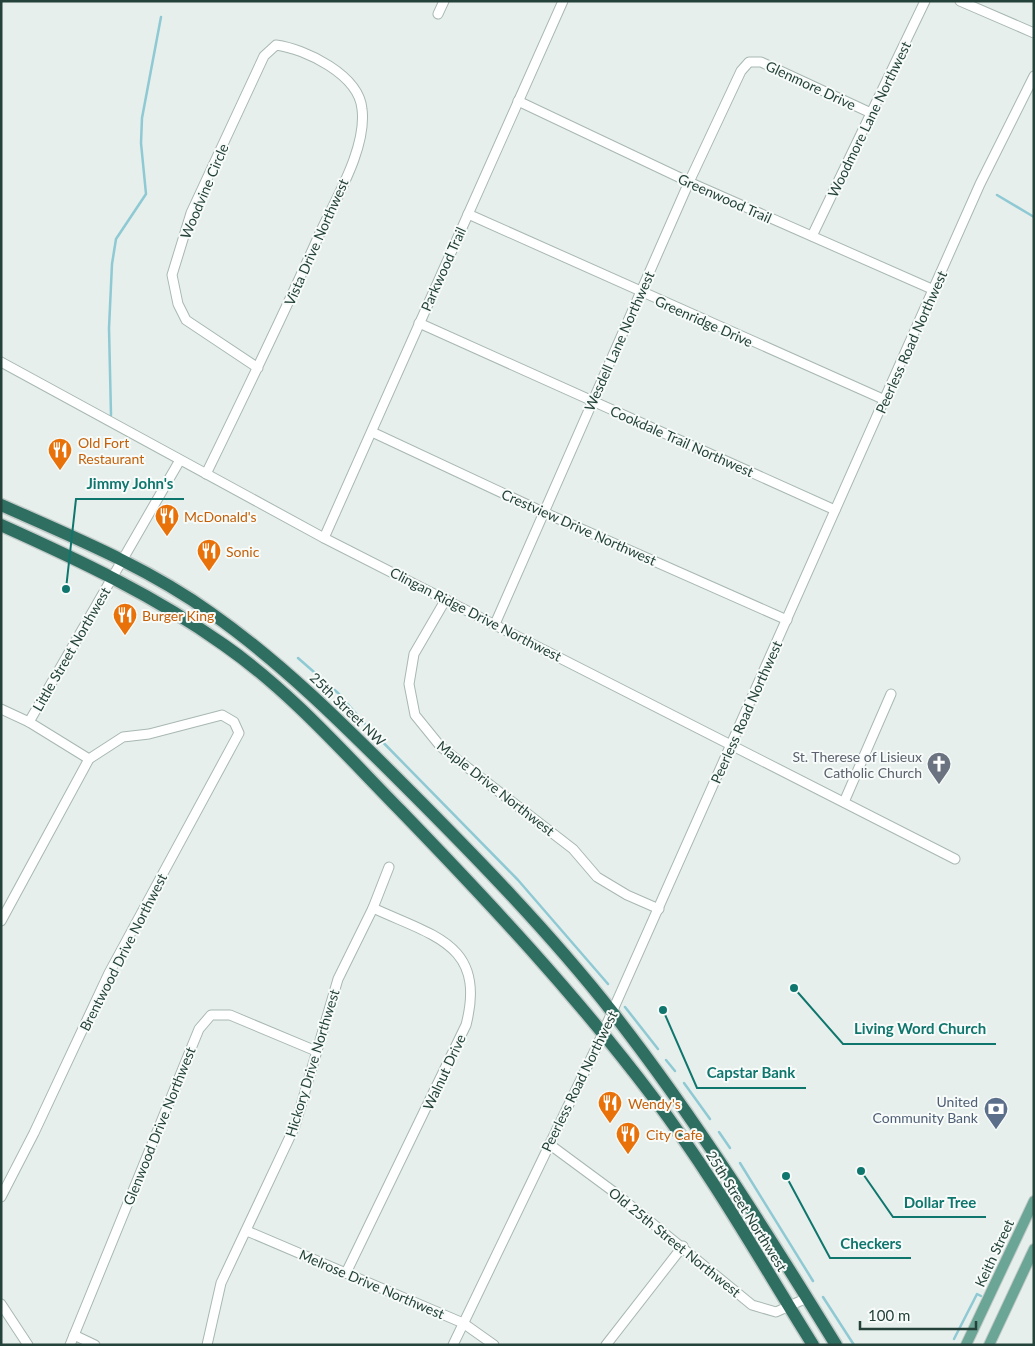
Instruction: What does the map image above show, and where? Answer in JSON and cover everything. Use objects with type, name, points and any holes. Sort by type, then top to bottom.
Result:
[{"type":"highway","name":"25th Street NW","points":[[1,505],[122,560],[209,611],[300,683],[421,803],[502,887],[612,1012]]},
{"type":"highway","points":[[1,525],[112,577]]},
{"type":"highway","name":"25th Street Northwest","points":[[112,577],[172,610],[226,646],[276,686],[326,733],[463,874],[603,1033],[691,1150],[813,1345]]},
{"type":"highway","name":"25th Street Northwest","points":[[612,1012],[721,1161],[836,1345]]},
{"type":"main road","name":"Keith Street","points":[[966,1345],[1034,1201]]},
{"type":"main road","points":[[989,1345],[1034,1249]]},
{"type":"street","points":[[438,14],[444,1]]},
{"type":"street","name":"Parkwood Trail","points":[[324,538],[563,1]]},
{"type":"street","name":"Woodmore Lane Northwest","points":[[812,236],[925,1]]},
{"type":"street","points":[[960,1],[1034,34]]},
{"type":"street","name":"Vista Drive Northwest","points":[[206,474],[258,368],[356,154],[362,128],[362,108],[355,87],[337,69],[286,47],[276,45]]},
{"type":"street","name":"Woodvine Circle","points":[[258,368],[186,320],[178,304],[172,275],[191,213],[264,56],[276,45]]},
{"type":"street","name":"Glenmore Drive","points":[[749,62],[761,62],[871,113]]},
{"type":"street","name":"Wesdell Lane Northwest","points":[[495,624],[689,182],[741,71],[749,62]]},
{"type":"street","name":"Peerless Road Northwest","points":[[453,1345],[603,1033],[659,909],[683,848],[787,620],[980,184],[1033,79]]},
{"type":"street","name":"Greenwood Trail","points":[[518,101],[689,182],[934,290]]},
{"type":"street","name":"Greenridge Drive","points":[[468,214],[641,293],[885,400]]},
{"type":"street","name":"Cookdale Trail Northwest","points":[[419,323],[836,510]]},
{"type":"street","name":"Clingan Ridge Drive Northwest","points":[[1,362],[324,538],[955,859]]},
{"type":"street","name":"Crestview Drive Northwest","points":[[372,432],[544,512],[787,620]]},
{"type":"street","name":"Little Street Northwest","points":[[29,722],[180,460]]},
{"type":"street","name":"Maple Drive Northwest","points":[[446,599],[414,654],[409,684],[415,716],[441,747],[573,849],[597,877],[627,895],[659,909]]},
{"type":"street","points":[[844,802],[891,694]]},
{"type":"street","points":[[1,709],[29,722],[89,758],[1,921]]},
{"type":"street","name":"Brentwood Drive Northwest","points":[[1,1198],[34,1133],[109,973],[239,733],[234,722],[222,715],[149,734],[124,737],[89,758]]},
{"type":"street","name":"Hickory Drive Northwest","points":[[207,1345],[221,1283],[295,1126],[338,979],[373,908],[389,867]]},
{"type":"street","name":"Walnut Drive","points":[[346,1273],[466,1025],[471,1005],[470,978],[458,953],[444,941],[373,908]]},
{"type":"street","name":"Glenwood Drive Northwest","points":[[70,1345],[199,1029],[211,1015],[230,1015],[316,1051]]},
{"type":"street","name":"Old 25th Street Northwest","points":[[549,1144],[614,1192],[752,1305],[776,1312],[807,1298]]},
{"type":"street","name":"Melrose Drive Northwest","points":[[247,1231],[463,1323],[494,1345]]},
{"type":"street","points":[[606,1345],[682,1246]]},
{"type":"street","points":[[1,1304],[28,1345]]},
{"type":"street","points":[[74,1335],[95,1345]]},
{"type":"waterway","points":[[111,415],[109,328],[112,264],[116,239],[146,194],[141,143],[142,118],[161,17]]},
{"type":"waterway","points":[[997,195],[1034,217]]},
{"type":"waterway","points":[[298,658],[338,693],[366,725],[518,880],[608,984]]},
{"type":"waterway","points":[[625,1007],[658,1049]]},
{"type":"waterway","points":[[666,1060],[675,1071]]},
{"type":"waterway","points":[[684,1083],[710,1119]]},
{"type":"waterway","points":[[719,1132],[730,1148]]},
{"type":"waterway","points":[[740,1163],[813,1281]]},
{"type":"waterway","points":[[954,1339],[977,1294],[981,1296]]},
{"type":"waterway","points":[[823,1297],[854,1345]]},
{"type":"place","name":"Old Fort Restaurant","points":[[60,471]]},
{"type":"place","name":"McDonald's","points":[[167,537]]},
{"type":"place","name":"Sonic","points":[[209,572]]},
{"type":"place","name":"Jimmy John's","points":[[66,589]]},
{"type":"place","name":"Burger King","points":[[125,636]]},
{"type":"place","name":"St. Therese of Lisieux Catholic Church","points":[[939,785]]},
{"type":"place","name":"Living Word Church","points":[[794,988]]},
{"type":"place","name":"Capstar Bank","points":[[663,1010]]},
{"type":"place","name":"Wendy's","points":[[610,1124]]},
{"type":"place","name":"United Community Bank","points":[[996,1130]]},
{"type":"place","name":"City Cafe","points":[[628,1155]]},
{"type":"place","name":"Dollar Tree","points":[[861,1171]]},
{"type":"place","name":"Checkers","points":[[786,1176]]}]
